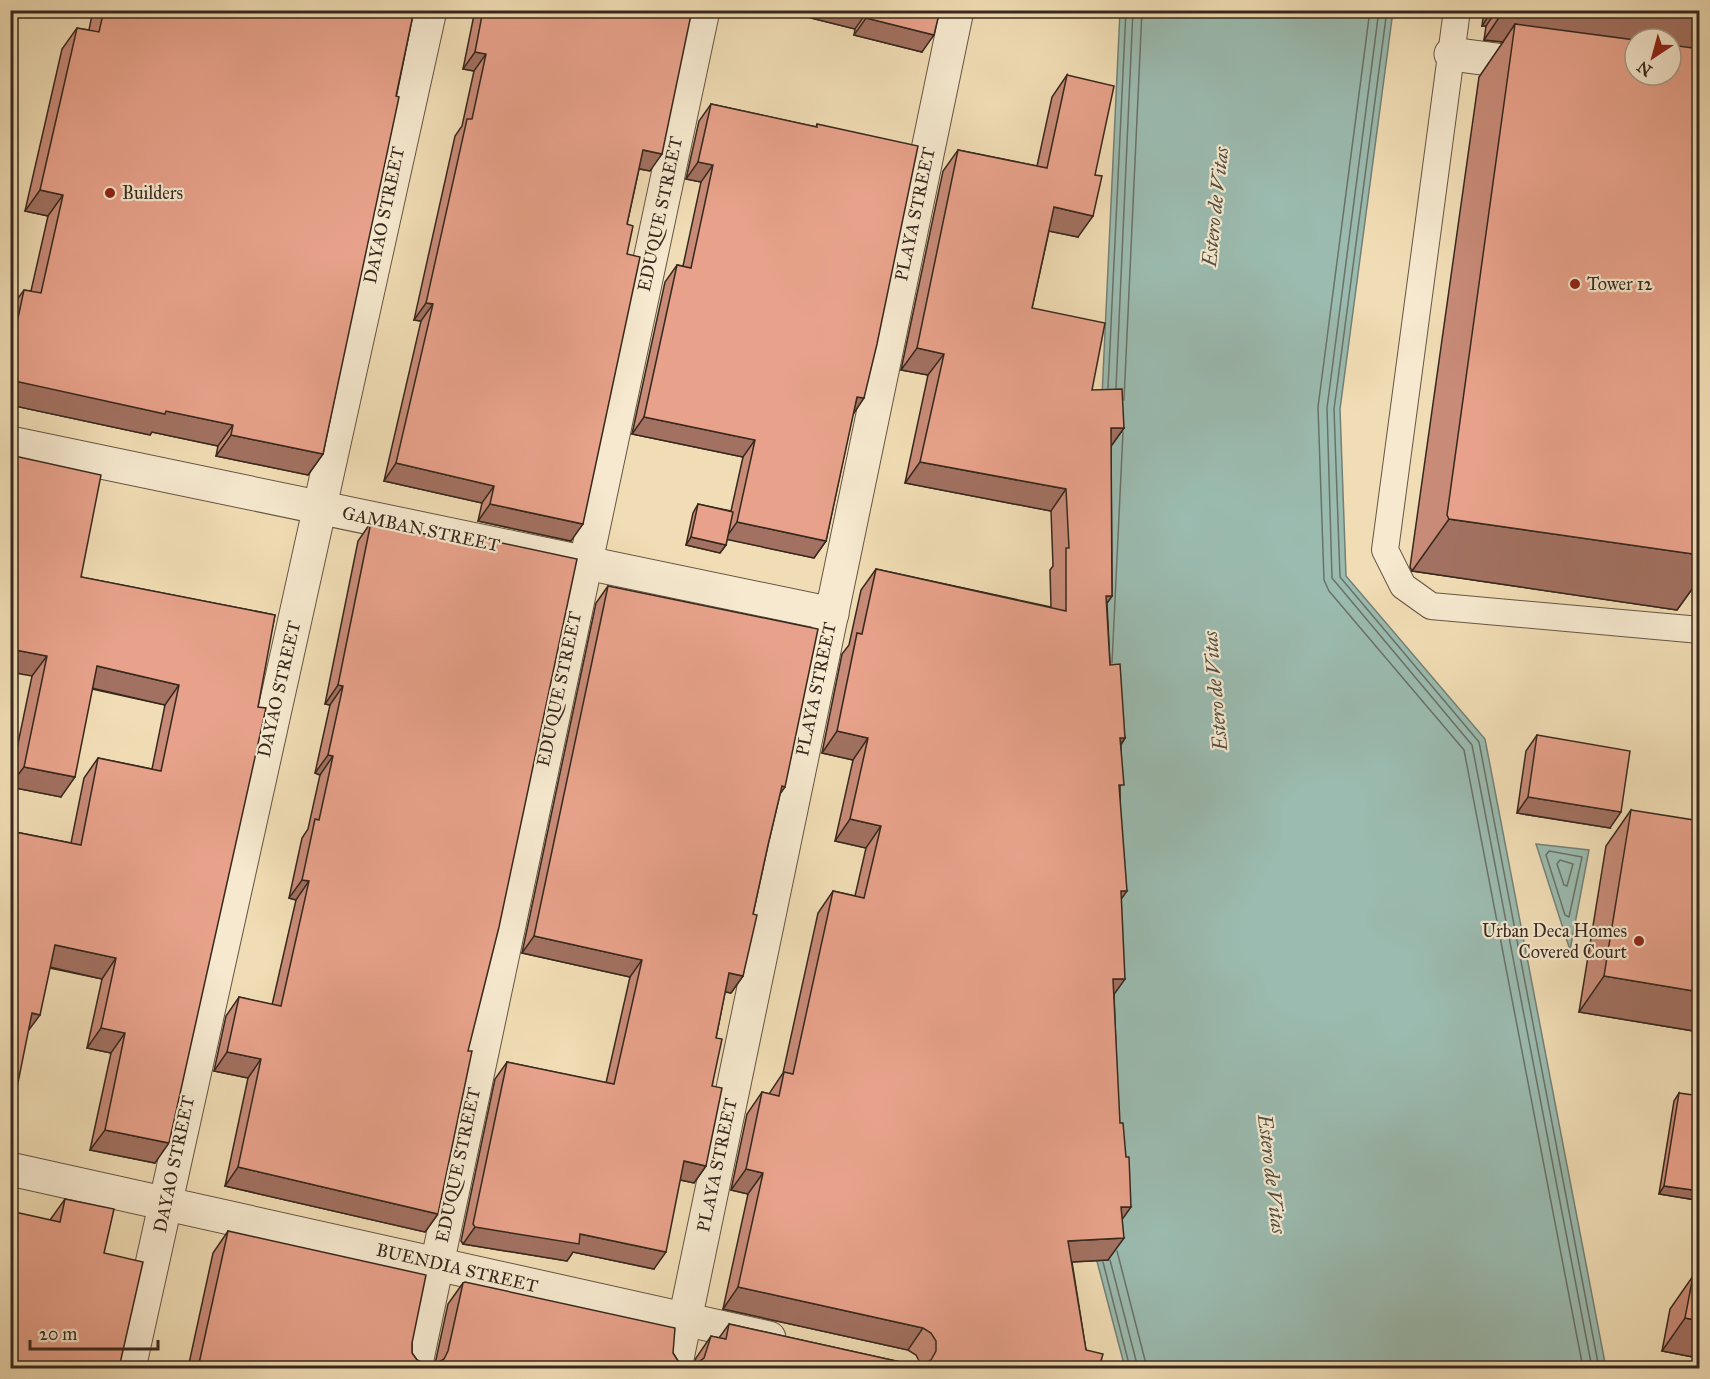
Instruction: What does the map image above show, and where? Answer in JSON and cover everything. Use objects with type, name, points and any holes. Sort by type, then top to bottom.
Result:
[{"type":"street","name":"DAYAO STREET","points":[[129,1368],[430,10]]},
{"type":"street","name":"EDUQUE STREET","points":[[415,1368],[703,10]]},
{"type":"street","name":"PLAYA STREET","points":[[675,1368],[957,10]]},
{"type":"street","points":[[1451,54],[1569,70]]},
{"type":"street","name":"GAMBAN STREET","points":[[10,443],[832,614]]},
{"type":"street","name":"BUENDIA STREET","points":[[10,1169],[800,1345]]},
{"type":"lane","points":[[1457,10],[1385,550],[1403,586],[1431,606],[1700,630]]},
{"type":"water","name":"Estero de Vitas","points":[[1120,11],[1393,11],[1340,409],[1346,576],[1485,739],[1606,1368],[1125,1368],[1067,1147]]},
{"type":"water","points":[[1536,844],[1589,850],[1570,950]]},
{"type":"building","points":[[104,10],[414,10],[396,96],[399,97],[323,454],[231,435],[233,425],[166,411],[165,414],[10,380],[10,355],[24,290],[41,293],[63,195],[40,190],[77,28],[99,32]]},
{"type":"building","points":[[483,10],[692,10],[662,154],[643,150],[627,224],[633,226],[627,254],[640,257],[583,524],[490,504],[494,486],[396,463],[433,304],[426,303],[467,119],[472,119],[486,54],[475,52]]},
{"type":"building","points":[[860,10],[940,10],[934,35],[866,18],[867,12]]},
{"type":"building","name":"Tower 12","points":[[1515,24],[1623,38],[1623,87],[1683,87],[1683,47],[1700,49],[1700,555],[1449,519],[1447,515]]},
{"type":"building","points":[[1067,75],[1114,86],[1095,175],[1102,176],[1093,216],[1054,207],[1032,308],[1105,323],[1092,390],[1122,389],[1124,428],[1111,428],[1112,596],[1106,596],[1110,665],[1120,664],[1125,738],[1120,738],[1124,785],[1119,785],[1127,891],[1121,891],[1125,979],[1113,979],[1120,1123],[1123,1123],[1126,1157],[1129,1157],[1131,1207],[1121,1207],[1124,1238],[1068,1241],[1086,1350],[1103,1354],[1099,1368],[198,1368],[228,1231],[426,1275],[412,1353],[417,1360],[427,1365],[436,1364],[444,1359],[448,1351],[465,1282],[675,1328],[673,1353],[678,1361],[687,1365],[696,1364],[704,1358],[711,1336],[726,1339],[729,1324],[914,1365],[931,1360],[936,1351],[936,1341],[931,1333],[923,1328],[738,1287],[763,1173],[746,1169],[762,1092],[779,1096],[784,1072],[793,1074],[833,891],[864,898],[881,826],[850,819],[868,738],[837,731],[857,633],[862,634],[876,569],[1066,611],[1066,548],[1069,548],[1066,489],[920,462],[944,354],[917,348],[958,150],[1047,168]]},
{"type":"building","points":[[711,104],[918,146],[877,344],[864,398],[857,397],[826,541],[737,522],[755,440],[644,417],[677,265],[691,268],[713,165],[698,162]]},
{"type":"building","points":[[10,455],[101,475],[81,577],[275,615],[258,707],[266,708],[169,1143],[105,1130],[125,1033],[101,1028],[116,958],[55,945],[40,1015],[32,1013],[10,1122],[10,831],[81,845],[98,758],[161,771],[179,685],[97,666],[75,777],[24,767],[47,656],[10,649]]},
{"type":"building","points":[[698,504],[733,512],[726,545],[691,537]]},
{"type":"building","points":[[371,522],[482,547],[483,539],[577,559],[499,927],[468,1051],[472,1051],[438,1214],[238,1167],[261,1059],[227,1052],[239,997],[281,1006],[309,881],[302,880],[315,819],[319,820],[333,756],[328,755],[343,686],[338,685]]},
{"type":"building","points":[[608,586],[818,629],[785,787],[782,786],[753,914],[757,915],[743,976],[729,973],[716,1038],[722,1039],[712,1086],[722,1088],[706,1166],[684,1161],[666,1252],[580,1234],[579,1244],[475,1227],[473,1224],[507,1062],[614,1084],[642,960],[534,936]]},
{"type":"building","points":[[1537,735],[1630,751],[1621,812],[1528,797]]},
{"type":"building","points":[[1631,810],[1700,821],[1700,992],[1604,976]]},
{"type":"building","points":[[1679,1093],[1700,1096],[1700,1191],[1664,1186]]},
{"type":"building","points":[[65,1199],[114,1209],[104,1253],[143,1262],[119,1368],[10,1368],[10,1211],[60,1222]]},
{"type":"building","points":[[1693,1276],[1700,1277],[1700,1321],[1685,1318]]},
{"type":"place","name":"Builders","points":[[110,193]]},
{"type":"place","name":"Tower 12","points":[[1575,284]]},
{"type":"place","name":"Urban Deca Homes Covered Court","points":[[1639,941]]}]
